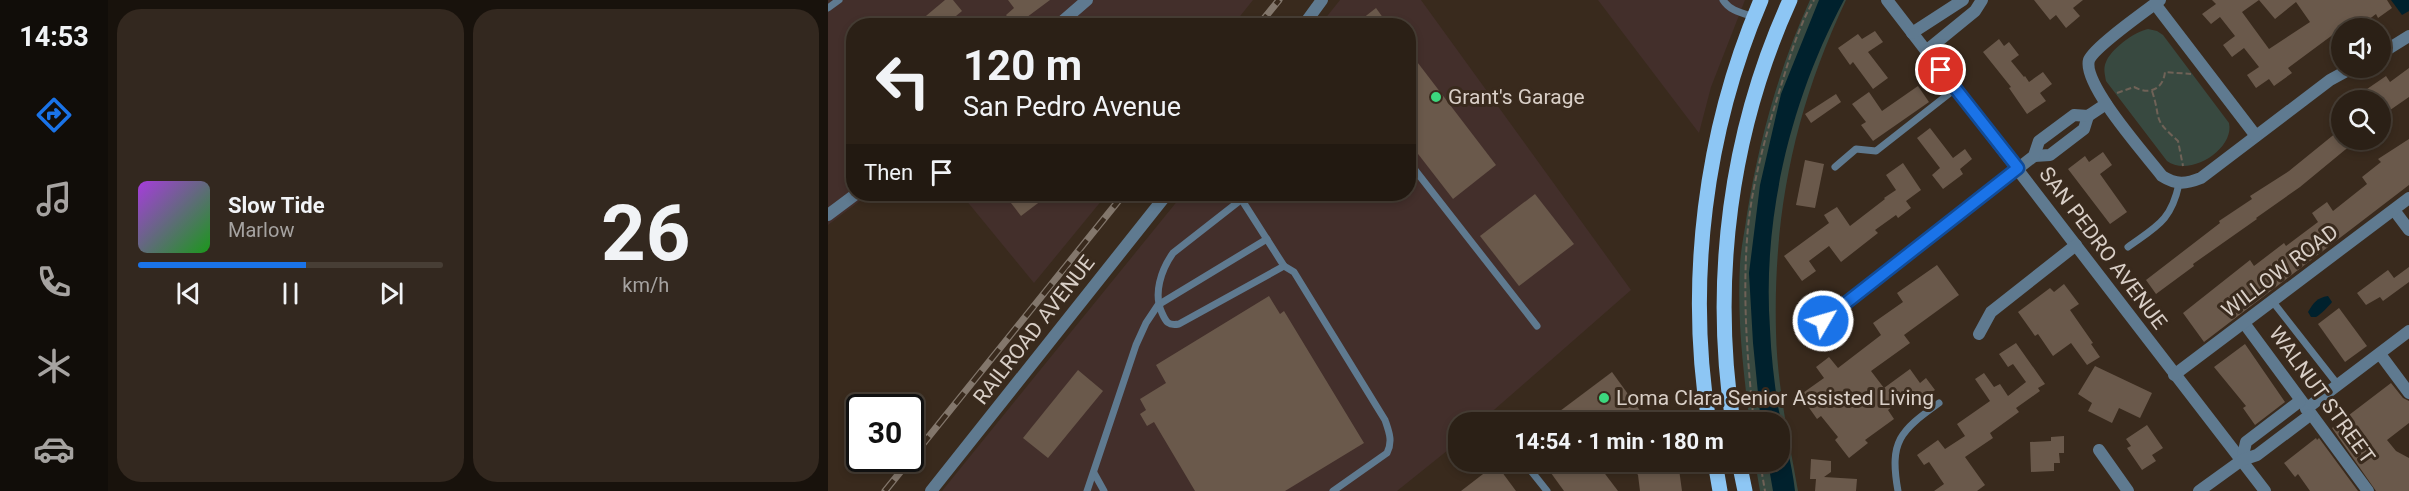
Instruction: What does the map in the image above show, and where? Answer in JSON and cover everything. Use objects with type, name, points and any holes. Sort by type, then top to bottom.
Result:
[{"type":"main road","points":[[1707,412],[1701,356],[1700,305],[1707,197],[1727,100],[1761,0]]},
{"type":"main road","points":[[1732,412],[1725,353],[1724,304],[1725,252],[1731,203],[1738,160],[1758,84],[1790,0]]},
{"type":"main road","points":[[1717,472],[1720,491]]},
{"type":"main road","points":[[1741,472],[1745,491]]},
{"type":"street","points":[[1066,18],[1087,0]]},
{"type":"street","points":[[1309,18],[1322,0]]},
{"type":"street","name":"SAN PEDRO AVENUE","points":[[1887,0],[2265,491]]},
{"type":"street","points":[[1912,33],[1962,0]]},
{"type":"street","points":[[1926,51],[1975,11],[1982,0]]},
{"type":"street","points":[[2256,136],[2157,2],[2098,48],[2090,59],[2091,81],[2106,104],[2162,176],[2179,184],[2201,177],[2256,136],[2330,80],[2334,78]]},
{"type":"street","points":[[2391,47],[2409,36]]},
{"type":"street","points":[[2034,156],[2039,141],[2074,115],[2088,116],[2106,104]]},
{"type":"street","points":[[1823,321],[2034,156],[2050,155],[2084,129],[2088,116]]},
{"type":"street","name":"WILLOW ROAD","points":[[2174,375],[2409,198]]},
{"type":"street","points":[[828,214],[846,201]]},
{"type":"street","name":"RAILROAD AVENUE","points":[[935,490],[1162,201]]},
{"type":"street","points":[[2394,210],[2409,230]]},
{"type":"street","points":[[1979,334],[1991,312],[2076,245]]},
{"type":"street","name":"WALNUT STREET","points":[[2244,323],[2368,491]]},
{"type":"street","points":[[2199,491],[2242,460],[2258,455],[2305,408],[2409,331]]},
{"type":"street","points":[[2380,354],[2409,393]]},
{"type":"street","points":[[2099,450],[2128,491]]},
{"type":"lane","points":[[828,8],[839,0]]},
{"type":"lane","points":[[1723,0],[1734,10],[1754,17]]},
{"type":"lane","points":[[1834,167],[1856,149],[1876,151],[1955,89]]},
{"type":"lane","points":[[1416,171],[1537,326]]},
{"type":"lane","points":[[2127,247],[2160,225],[2175,203],[2179,184]]},
{"type":"lane","points":[[1234,201],[1173,253],[1167,261],[1157,291],[1158,305],[1166,322],[1171,326],[1179,324],[1284,266]]},
{"type":"lane","points":[[1243,201],[1284,266],[1294,272],[1385,420],[1390,436],[1391,445],[1379,461],[1333,491]]},
{"type":"lane","points":[[1088,491],[1136,345],[1146,323],[1158,305],[1267,239]]},
{"type":"lane","points":[[2273,302],[2338,385]]},
{"type":"lane","points":[[1898,491],[1894,471],[1896,444],[1910,424],[1939,403]]},
{"type":"lane","points":[[1532,472],[1547,491]]},
{"type":"lane","points":[[1094,473],[1104,491]]},
{"type":"path","points":[[1753,412],[1745,306],[1749,226],[1763,145],[1789,61],[1814,0]]},
{"type":"path","points":[[2116,93],[2134,87],[2152,91],[2162,84],[2165,72],[2191,74]]},
{"type":"path","points":[[2152,91],[2159,122],[2166,132],[2178,141],[2183,166]]},
{"type":"path","points":[[1762,472],[1765,491]]},
{"type":"shaded area","points":[[828,0],[1253,0],[1239,18],[846,18],[846,201],[860,201],[828,225]]},
{"type":"shaded area","points":[[1340,0],[1421,0],[1631,290],[1492,412],[1448,412],[1448,450],[1397,491],[942,491],[1177,201],[1416,201],[1416,18],[1326,18]]},
{"type":"shaded area","points":[[1598,0],[1745,0],[1711,87],[1699,133]]},
{"type":"shaded area","points":[[967,201],[1101,201],[1034,283]]},
{"type":"green space","points":[[1810,0],[1846,0],[1813,81],[1801,121],[1783,203],[1776,288],[1776,332],[1784,412],[1749,412],[1740,324],[1741,258],[1752,186],[1764,132],[1771,105]]},
{"type":"green space","points":[[2148,29],[2163,35],[2229,123],[2229,133],[2225,142],[2218,151],[2198,163],[2187,166],[2167,161],[2106,81],[2105,64],[2113,52],[2130,37]]},
{"type":"green space","points":[[1790,446],[1798,491],[1760,491],[1757,472],[1790,472]]},
{"type":"water","points":[[1819,0],[1844,0],[1809,77],[1784,160],[1771,244],[1769,287],[1772,358],[1779,412],[1760,412],[1749,273],[1760,185],[1781,94]]},
{"type":"water","points":[[2391,0],[2409,0],[2409,11],[2402,15]]},
{"type":"water","points":[[2328,296],[2332,302],[2318,316],[2311,317],[2308,312],[2314,303]]},
{"type":"water","points":[[1790,460],[1795,491],[1773,491],[1770,472],[1790,472]]},
{"type":"building","points":[[945,0],[953,0],[962,11],[954,18],[924,18]]},
{"type":"building","points":[[1008,0],[1050,0],[1026,18],[1008,18],[1006,15],[1014,8]]},
{"type":"building","points":[[2034,0],[2083,0],[2073,8],[2080,16],[2066,28],[2056,15],[2050,20]]},
{"type":"building","points":[[2212,0],[2259,0],[2387,0],[2392,8],[2378,18],[2376,14],[2371,18],[2331,18],[2331,36],[2288,68],[2292,73],[2274,86],[2269,79],[2256,88],[2247,75],[2259,67],[2244,48],[2232,57],[2223,45],[2235,36],[2220,17],[2211,24],[2202,14],[2216,4]],"holes":[[[2259,0],[2275,19],[2296,2],[2310,22],[2269,49],[2242,12]]]},
{"type":"building","points":[[1376,8],[1383,18],[1363,18]]},
{"type":"building","points":[[1875,31],[1883,42],[1868,52],[1888,78],[1873,89],[1853,62],[1850,65],[1838,48],[1858,34],[1862,39]]},
{"type":"building","points":[[1999,39],[2004,46],[2009,42],[2019,55],[2011,61],[2029,82],[2043,72],[2052,84],[2040,93],[2046,101],[2027,114],[2009,88],[2011,87],[1983,52]]},
{"type":"building","points":[[1416,60],[1496,165],[1453,199],[1416,151]]},
{"type":"building","points":[[2409,68],[2409,97],[2391,109],[2391,90],[2366,90],[2383,78],[2387,78],[2390,82]]},
{"type":"building","points":[[1918,86],[1929,102],[1873,141],[1861,125],[1866,122],[1852,104],[1869,92],[1882,111]]},
{"type":"building","points":[[1836,94],[1841,102],[1811,123],[1805,114]]},
{"type":"building","points":[[1930,128],[1953,158],[1965,149],[1972,159],[1960,169],[1963,174],[1943,189],[1932,175],[1940,168],[1917,138]]},
{"type":"building","points":[[2331,137],[2331,150],[2345,150],[2300,187],[2193,264],[2194,266],[2156,294],[2146,280],[2220,223],[2219,221],[2252,199],[2250,196],[2289,171]]},
{"type":"building","points":[[2409,139],[2409,185],[2204,342],[2183,313],[2250,260],[2254,266],[2284,243],[2286,246],[2318,222],[2312,213],[2327,202],[2333,211],[2367,184],[2362,177],[2381,162],[2378,159]]},
{"type":"building","points":[[2103,152],[2112,165],[2100,174],[2127,212],[2110,224],[2068,169],[2085,156],[2089,162]]},
{"type":"building","points":[[1805,160],[1824,164],[1815,208],[1796,205]]},
{"type":"building","points":[[1903,163],[1921,190],[1906,201],[1911,208],[1898,218],[1896,215],[1875,230],[1878,233],[1841,262],[1829,246],[1809,261],[1816,271],[1802,281],[1784,256],[1829,223],[1824,215],[1837,207],[1850,226],[1885,199],[1896,190],[1886,175]]},
{"type":"building","points":[[1535,194],[1574,244],[1519,286],[1480,236]]},
{"type":"building","points":[[1009,201],[1041,201],[1021,216]]},
{"type":"building","points":[[1937,265],[1959,295],[1904,335],[1910,343],[1871,371],[1884,388],[1910,369],[1920,383],[1926,378],[1935,390],[1913,406],[1906,396],[1888,410],[1894,419],[1865,440],[1868,443],[1849,458],[1835,440],[1838,437],[1821,416],[1817,419],[1800,395],[1824,378],[1816,367],[1829,357],[1838,368],[1881,335],[1873,323],[1903,302],[1897,293]]},
{"type":"building","points":[[2409,267],[2409,282],[2383,301],[2380,297],[2366,305],[2357,293],[2388,270],[2394,278]]},
{"type":"building","points":[[2064,284],[2079,304],[2070,310],[2100,357],[2087,365],[2071,343],[2053,356],[2038,334],[2035,336],[2018,312],[2050,288],[2054,292]]},
{"type":"building","points":[[1269,296],[1280,314],[1284,311],[1364,443],[1285,491],[1195,491],[1154,422],[1147,426],[1140,414],[1146,410],[1140,399],[1166,383],[1156,365]]},
{"type":"building","points":[[2339,308],[2367,346],[2345,362],[2318,324]]},
{"type":"building","points":[[2016,343],[2045,384],[2038,388],[2040,391],[2016,408],[2019,412],[1990,433],[1993,438],[1965,457],[1985,485],[1977,491],[1934,491],[1944,484],[1929,462],[1924,465],[1917,455],[1938,440],[1945,449],[1965,436],[1957,424],[1990,401],[1975,379],[1984,373],[1994,387],[2000,384],[2008,396],[2026,382],[2013,364],[2008,367],[1999,354]]},
{"type":"building","points":[[2245,344],[2285,402],[2255,425],[2243,408],[2246,406],[2214,367]]},
{"type":"building","points":[[2095,366],[2152,393],[2140,418],[2119,408],[2112,423],[2088,411],[2092,403],[2078,394]]},
{"type":"building","points":[[1078,370],[1103,391],[1048,458],[1023,438]]},
{"type":"building","name":"Loma Clara Senior Assisted Living","points":[[1612,372],[1641,412],[1559,412]]},
{"type":"building","points":[[2391,383],[2403,398],[2409,401],[2409,423],[2387,440],[2396,451],[2409,458],[2409,491],[2376,491],[2332,428]]},
{"type":"building","points":[[2147,425],[2163,448],[2152,455],[2156,461],[2142,470],[2127,448],[2131,446],[2126,439]]},
{"type":"building","points":[[2064,436],[2064,453],[2059,453],[2060,463],[2054,463],[2054,471],[2031,472],[2030,442],[2051,441],[2051,437]]},
{"type":"building","points":[[2316,438],[2317,440],[2319,438],[2358,491],[2310,491],[2298,474],[2295,477],[2284,463]]},
{"type":"building","points":[[1811,459],[1831,461],[1831,472],[1824,477],[1857,479],[1856,491],[1815,491],[1816,479],[1810,479]]},
{"type":"building","points":[[1486,472],[1502,472],[1516,491],[1461,491]]},
{"type":"building","name":"Loma Clara Senior Assisted Living","points":[[1550,472],[1604,472],[1618,491],[1564,491]]},
{"type":"building","name":"Loma Clara Senior Assisted Living","points":[[1636,472],[1679,472],[1682,491],[1640,491]]},
{"type":"railway","points":[[1264,18],[1279,0]]},
{"type":"railway","points":[[885,491],[1118,201]]},
{"type":"place","name":"Grant's Garage","points":[[1436,97]]},
{"type":"place","name":"Loma Clara Senior Assisted Living","points":[[1604,398]]},
{"type":"route","points":[[1823,321],[2018,168],[1941,70]]}]
